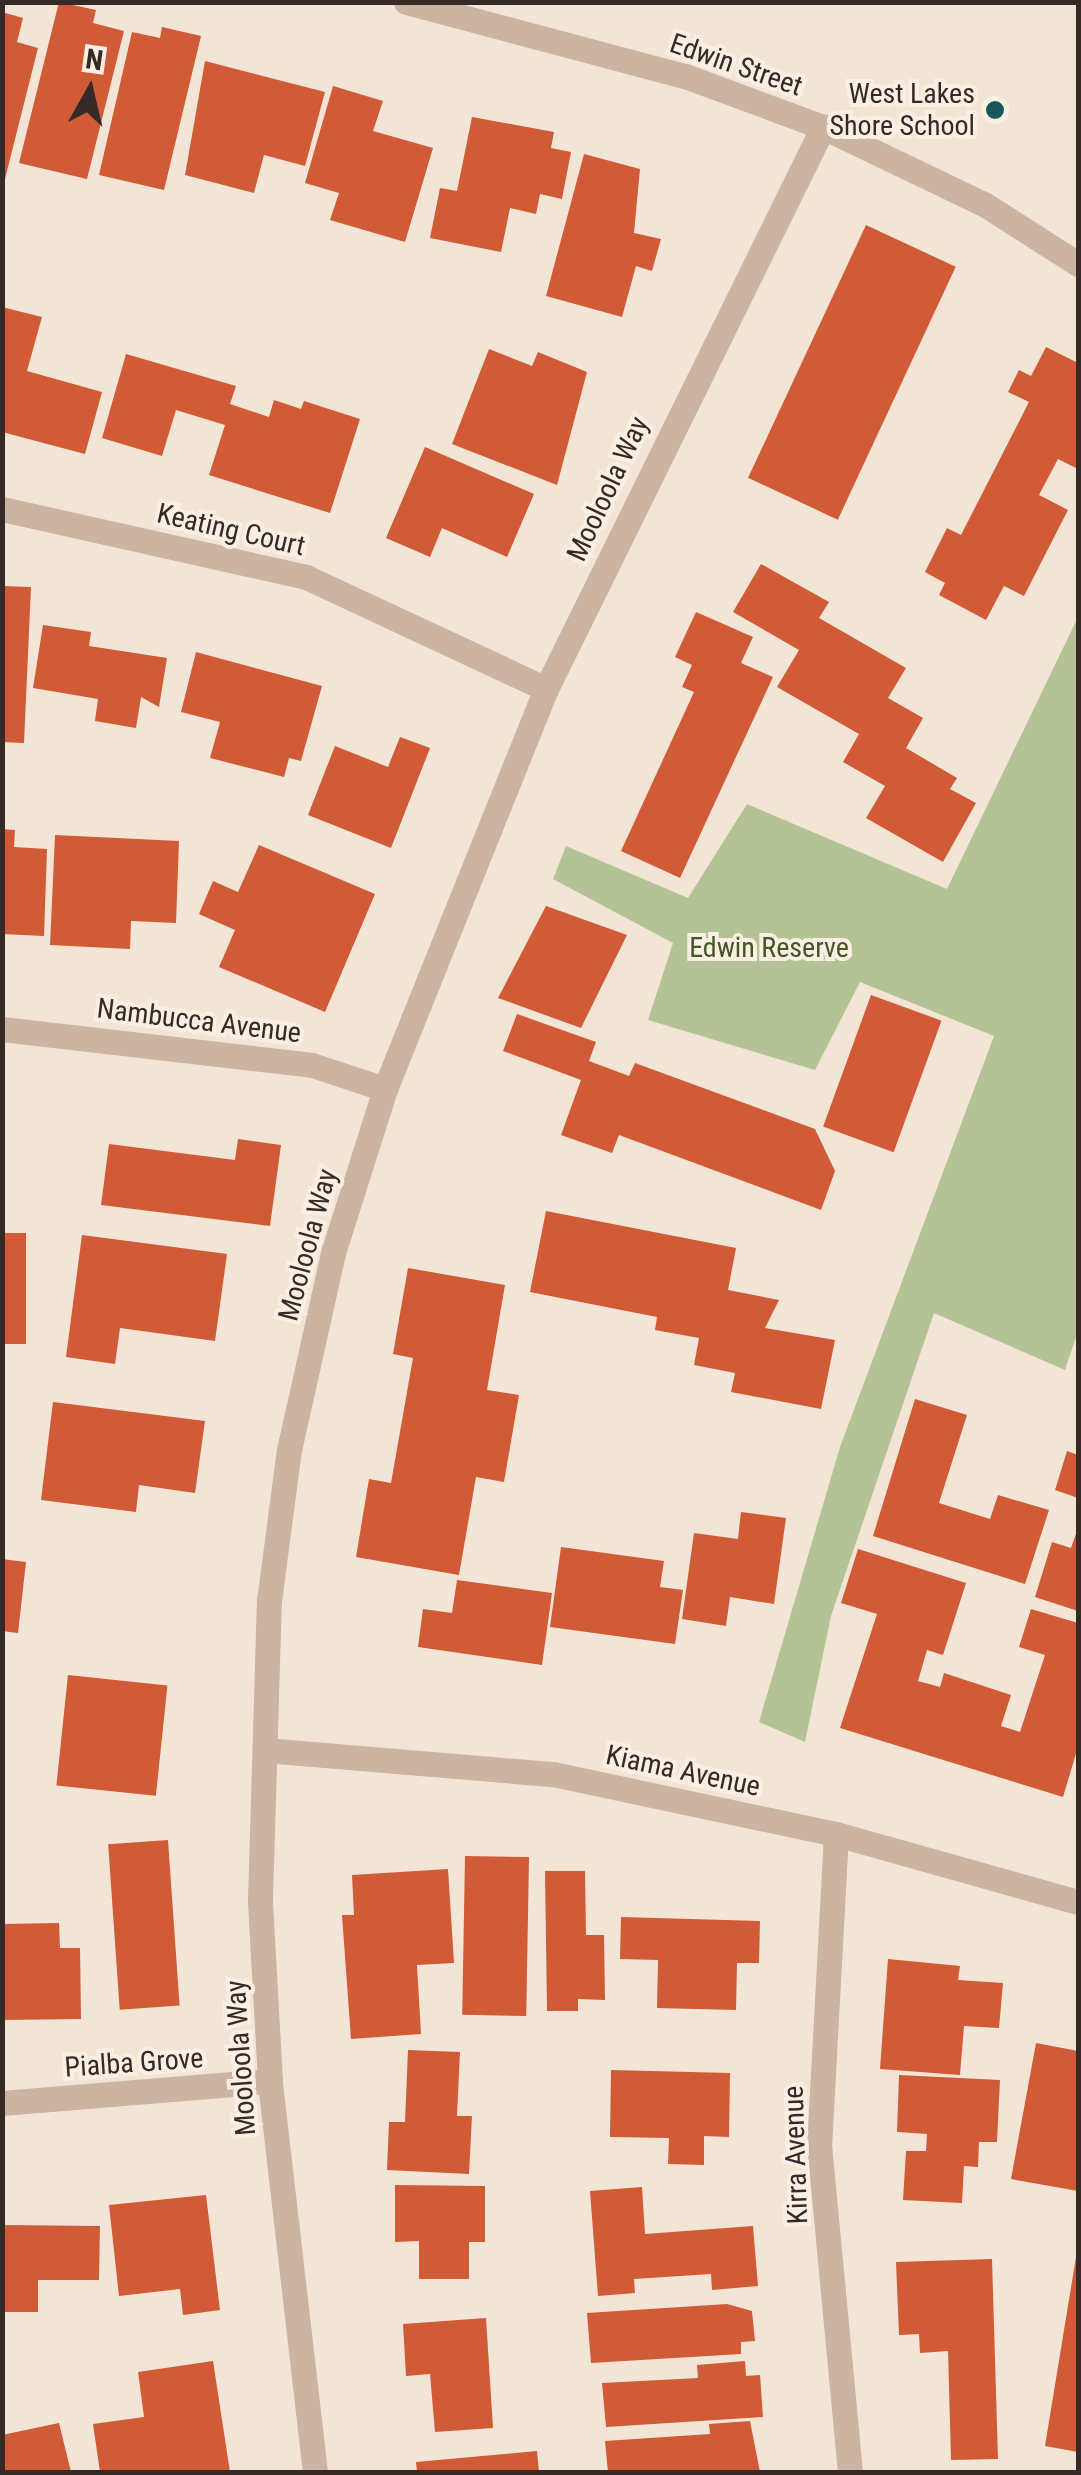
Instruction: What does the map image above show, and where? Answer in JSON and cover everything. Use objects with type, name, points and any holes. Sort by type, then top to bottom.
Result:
[{"type":"street","name":"Edwin Street","points":[[406,2],[685,76],[823,126],[984,204],[1078,264]]},
{"type":"street","name":"Mooloola Way","points":[[315,2472],[270,2081],[260,1900],[269,1602],[289,1450],[333,1254],[385,1089],[546,689],[823,126]]},
{"type":"street","name":"Keating Court","points":[[2,509],[306,577],[546,689]]},
{"type":"street","name":"Nambucca Avenue","points":[[2,1028],[312,1065],[385,1089]]},
{"type":"street","name":"Kiama Avenue","points":[[265,1750],[553,1774],[836,1834],[1078,1902]]},
{"type":"street","name":"Kirra Avenue","points":[[836,1834],[819,2144],[850,2472]]},
{"type":"street","name":"Pialba Grove","points":[[2,2103],[270,2081]]},
{"type":"green space","name":"Edwin Reserve","points":[[1078,617],[1078,1331],[1065,1370],[934,1313],[831,1616],[805,1742],[759,1722],[840,1447],[994,1036],[860,982],[815,1070],[648,1020],[673,943],[553,879],[566,846],[688,898],[747,804],[947,889]]},
{"type":"building","points":[[59,2],[96,10],[93,23],[124,31],[87,179],[19,163]]},
{"type":"building","points":[[2,12],[23,18],[17,42],[38,48],[4,183]]},
{"type":"building","points":[[162,27],[201,36],[164,190],[99,175],[132,32],[160,38]]},
{"type":"building","points":[[205,61],[325,92],[305,166],[264,155],[254,193],[185,175]]},
{"type":"building","points":[[333,86],[383,101],[373,131],[433,148],[405,242],[330,220],[339,193],[305,183]]},
{"type":"building","points":[[472,117],[554,132],[551,148],[571,152],[562,199],[540,194],[536,214],[510,208],[501,252],[430,238],[440,188],[457,191]]},
{"type":"building","points":[[584,154],[640,169],[634,233],[661,239],[652,271],[636,266],[622,317],[546,296]]},
{"type":"building","points":[[866,225],[956,267],[838,520],[748,478]]},
{"type":"building","points":[[2,307],[42,317],[27,371],[102,392],[85,454],[2,432]]},
{"type":"building","points":[[1046,347],[1078,363],[1078,469],[1058,459],[1039,495],[1068,510],[1024,596],[1004,586],[986,620],[939,595],[945,583],[925,572],[947,528],[961,535],[1029,402],[1008,392],[1019,370],[1031,376]]},
{"type":"building","points":[[489,349],[532,366],[538,352],[587,372],[557,485],[452,444]]},
{"type":"building","points":[[126,354],[236,386],[230,404],[269,417],[274,400],[301,409],[304,401],[360,419],[330,513],[209,475],[225,425],[176,410],[162,456],[102,438]]},
{"type":"building","points":[[425,447],[534,494],[507,557],[442,528],[430,557],[386,538]]},
{"type":"building","points":[[761,564],[829,602],[819,618],[906,668],[888,698],[923,718],[906,748],[957,778],[950,789],[976,803],[943,862],[866,818],[885,786],[843,762],[859,734],[777,687],[799,650],[733,612]]},
{"type":"building","points":[[2,586],[31,587],[24,743],[2,742]]},
{"type":"building","points":[[696,612],[753,637],[741,663],[773,677],[680,878],[621,851],[694,692],[682,687],[692,665],[675,657]]},
{"type":"building","points":[[43,625],[91,632],[89,646],[167,658],[159,707],[141,697],[136,728],[95,721],[98,699],[33,688]]},
{"type":"building","points":[[196,652],[322,686],[301,761],[289,758],[284,777],[210,758],[220,722],[181,712]]},
{"type":"building","points":[[400,737],[430,748],[391,848],[308,815],[335,746],[388,767]]},
{"type":"building","points":[[2,829],[15,830],[14,847],[47,849],[44,936],[2,934]]},
{"type":"building","points":[[55,835],[179,841],[176,923],[131,921],[130,949],[50,945]]},
{"type":"building","points":[[259,845],[375,894],[325,1012],[219,967],[235,930],[199,914],[213,881],[238,892]]},
{"type":"building","points":[[546,906],[627,935],[581,1028],[498,998]]},
{"type":"building","points":[[871,995],[941,1021],[894,1152],[823,1127]]},
{"type":"building","points":[[517,1014],[596,1042],[589,1061],[629,1076],[635,1063],[815,1129],[835,1171],[821,1210],[619,1135],[612,1153],[561,1135],[581,1080],[503,1051]]},
{"type":"building","points":[[238,1139],[281,1145],[270,1226],[101,1205],[109,1144],[235,1160]]},
{"type":"building","points":[[546,1211],[736,1248],[728,1290],[779,1300],[765,1328],[835,1340],[821,1409],[731,1392],[735,1373],[694,1365],[699,1338],[655,1330],[657,1317],[530,1292]]},
{"type":"building","points":[[2,1233],[26,1233],[26,1344],[2,1344]]},
{"type":"building","points":[[82,1235],[227,1254],[215,1341],[120,1328],[115,1364],[66,1357]]},
{"type":"building","points":[[408,1268],[505,1285],[487,1390],[519,1395],[504,1482],[476,1477],[459,1575],[356,1557],[369,1479],[391,1483],[413,1358],[393,1354]]},
{"type":"building","points":[[915,1399],[967,1415],[939,1503],[990,1519],[998,1495],[1049,1510],[1025,1584],[873,1536]]},
{"type":"building","points":[[53,1402],[205,1421],[195,1493],[139,1485],[136,1512],[41,1500]]},
{"type":"building","points":[[1067,1451],[1078,1455],[1078,1498],[1055,1490]]},
{"type":"building","points":[[741,1512],[786,1518],[774,1604],[730,1597],[726,1626],[682,1619],[694,1533],[738,1539]]},
{"type":"building","points":[[1078,1528],[1078,1611],[1035,1597],[1052,1542],[1071,1548]]},
{"type":"building","points":[[561,1547],[664,1561],[660,1587],[683,1590],[675,1644],[550,1627]]},
{"type":"building","points":[[858,1549],[966,1583],[943,1655],[927,1650],[918,1681],[940,1687],[944,1673],[1011,1695],[1001,1726],[1020,1732],[1045,1655],[1019,1647],[1031,1609],[1078,1623],[1078,1747],[1063,1797],[840,1728],[877,1614],[841,1603]]},
{"type":"building","points":[[2,1559],[26,1562],[18,1633],[2,1631]]},
{"type":"building","points":[[457,1580],[552,1593],[542,1665],[418,1647],[423,1609],[452,1613]]},
{"type":"building","points":[[68,1675],[167,1685],[156,1796],[56,1785]]},
{"type":"building","points":[[168,1840],[180,2006],[120,2010],[108,1844]]},
{"type":"building","points":[[465,1856],[529,1857],[526,2016],[462,2015]]},
{"type":"building","points":[[448,1869],[454,1963],[417,1965],[421,2034],[351,2039],[342,1915],[354,1915],[352,1875]]},
{"type":"building","points":[[545,1871],[585,1871],[586,1935],[604,1935],[605,2000],[578,1999],[578,2011],[547,2011]]},
{"type":"building","points":[[621,1917],[760,1921],[759,1963],[737,1963],[736,2010],[657,2008],[658,1960],[620,1959]]},
{"type":"building","points":[[59,1923],[60,1948],[80,1948],[81,2019],[2,2020],[2,1924]]},
{"type":"building","points":[[888,1959],[960,1966],[958,1980],[1003,1983],[999,2028],[964,2026],[960,2075],[880,2069]]},
{"type":"building","points":[[1036,2043],[1078,2051],[1078,2191],[1011,2179]]},
{"type":"building","points":[[408,2050],[460,2052],[457,2116],[472,2116],[469,2174],[387,2170],[389,2122],[405,2122]]},
{"type":"building","points":[[611,2070],[730,2073],[729,2137],[704,2136],[704,2165],[668,2164],[669,2138],[610,2137]]},
{"type":"building","points":[[899,2075],[1000,2080],[997,2142],[979,2142],[978,2167],[964,2166],[962,2203],[903,2200],[906,2151],[926,2151],[927,2134],[897,2132]]},
{"type":"building","points":[[395,2185],[485,2186],[485,2242],[469,2242],[469,2279],[419,2279],[419,2241],[395,2242]]},
{"type":"building","points":[[642,2187],[645,2234],[753,2226],[758,2286],[712,2290],[711,2274],[634,2279],[635,2293],[598,2296],[590,2191]]},
{"type":"building","points":[[206,2195],[220,2310],[183,2315],[180,2289],[119,2296],[109,2205]]},
{"type":"building","points":[[2,2225],[100,2226],[99,2280],[38,2280],[38,2312],[2,2312]]},
{"type":"building","points":[[1078,2257],[1078,2452],[1045,2446]]},
{"type":"building","points":[[992,2259],[998,2459],[951,2460],[948,2351],[920,2353],[919,2334],[899,2335],[896,2262]]},
{"type":"building","points":[[727,2304],[752,2311],[755,2341],[741,2342],[741,2354],[591,2363],[587,2313]]},
{"type":"building","points":[[486,2318],[493,2428],[435,2432],[430,2374],[406,2376],[403,2324]]},
{"type":"building","points":[[213,2361],[230,2472],[100,2472],[93,2424],[144,2417],[138,2372]]},
{"type":"building","points":[[745,2361],[746,2376],[760,2375],[763,2417],[606,2427],[602,2383],[698,2378],[697,2365]]},
{"type":"building","points":[[750,2421],[760,2472],[608,2472],[605,2441],[710,2434],[709,2424]]},
{"type":"building","points":[[59,2423],[71,2472],[2,2472],[2,2435]]},
{"type":"building","points":[[537,2451],[539,2472],[417,2472],[416,2462]]},
{"type":"place","name":"West Lakes Shore School","points":[[995,110]]}]
